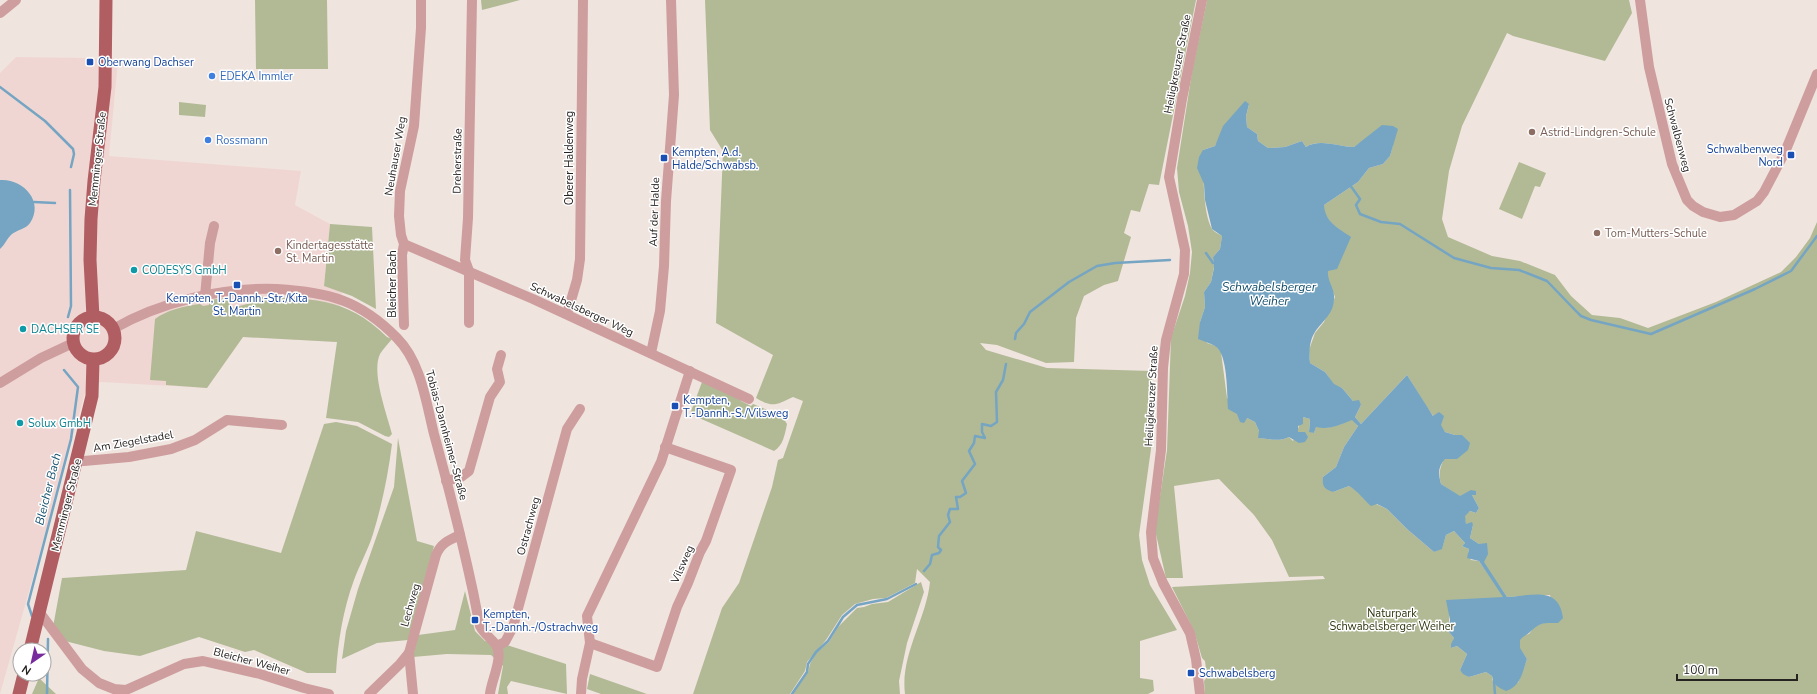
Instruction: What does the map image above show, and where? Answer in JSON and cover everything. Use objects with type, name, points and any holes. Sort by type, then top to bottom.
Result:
[{"type":"main road","name":"Memminger Straße","points":[[93,317],[90,260],[91,219],[105,87],[107,38],[106,0]]},
{"type":"main road","points":[[93,317],[104,320],[113,329],[114,343],[112,350],[100,359],[93,360],[80,355],[73,343],[75,328],[80,323],[93,317]]},
{"type":"main road","name":"Memminger Straße","points":[[32,642],[92,396],[93,360]]},
{"type":"main road","points":[[19,694],[22,682]]},
{"type":"street","points":[[0,13],[16,0]]},
{"type":"street","name":"Neuhauser Weg","points":[[404,244],[401,235],[399,216],[400,191],[414,126],[421,28],[421,0]]},
{"type":"street","name":"Dreherstraße","points":[[469,323],[469,271],[465,260],[468,218],[472,0]]},
{"type":"street","name":"Oberer Haldenweg","points":[[566,314],[577,280],[580,259],[583,0]]},
{"type":"street","name":"Auf der Halde","points":[[650,353],[660,311],[664,266],[666,200],[674,95],[671,0]]},
{"type":"street","name":"Heiligkreuzer Straße","points":[[1200,694],[1196,659],[1190,634],[1162,583],[1153,558],[1151,532],[1160,450],[1163,368],[1166,340],[1184,274],[1185,258],[1182,232],[1171,194],[1169,177],[1182,99],[1202,0]]},
{"type":"street","name":"Schwalbenweg","points":[[1640,0],[1653,85],[1672,164],[1687,200],[1703,212],[1720,217],[1734,215],[1757,201],[1764,192],[1785,152],[1817,74]]},
{"type":"street","points":[[205,296],[210,243],[214,226]]},
{"type":"street","name":"Schwabelsberger Weg","points":[[404,244],[566,314],[749,399]]},
{"type":"street","name":"Bleicher Bach","points":[[404,244],[402,255],[404,325]]},
{"type":"street","name":"Tobias-Dannheimer-Straße","points":[[113,329],[143,314],[205,296],[231,290],[248,289],[297,290],[321,293],[343,300],[376,319],[398,339],[416,367],[460,535],[480,626],[483,632],[497,646]]},
{"type":"street","points":[[0,383],[41,358],[73,343]]},
{"type":"street","points":[[446,480],[461,477],[469,471],[490,397],[500,382],[497,369],[501,355]]},
{"type":"street","points":[[581,694],[582,679],[590,643],[587,616],[590,607],[611,569],[661,462],[690,371]]},
{"type":"street","name":"Ostrachweg","points":[[497,646],[505,642],[513,627],[567,429],[580,409]]},
{"type":"street","name":"Am Ziegelstadel","points":[[77,460],[84,461],[129,456],[171,449],[194,440],[227,420],[282,426]]},
{"type":"street","name":"Vilsweg","points":[[590,643],[657,667],[677,607],[706,541],[731,470],[666,447]]},
{"type":"street","name":"Lechweg","points":[[413,694],[409,653],[439,547],[460,535]]},
{"type":"street","name":"Bleicher Weiher","points":[[40,614],[82,670],[99,683],[114,689],[126,690],[184,664],[202,661],[260,674],[329,694]]},
{"type":"street","points":[[490,694],[498,659],[497,646]]},
{"type":"street","points":[[368,694],[400,664],[409,653]]},
{"type":"shaded area","points":[[16,57],[89,58],[118,61],[109,156],[301,171],[295,205],[330,224],[324,285],[342,292],[337,342],[243,337],[207,388],[101,382],[87,386],[15,642],[12,642],[12,652],[0,694],[0,73]]},
{"type":"green space","points":[[255,0],[327,0],[328,69],[256,69]]},
{"type":"green space","points":[[481,0],[520,0],[482,10]]},
{"type":"green space","points":[[705,0],[1196,0],[1159,185],[1149,184],[1140,212],[1131,210],[1124,233],[1131,237],[1118,281],[1104,285],[1084,296],[1076,318],[1074,362],[1046,363],[997,345],[980,343],[986,350],[1047,368],[1152,371],[1151,449],[1139,535],[1142,560],[1150,585],[1177,630],[1140,641],[1140,678],[1153,680],[1154,691],[1148,694],[905,694],[904,680],[906,665],[924,610],[930,582],[917,569],[915,583],[886,598],[873,599],[855,604],[842,615],[826,640],[807,662],[805,671],[790,694],[693,694],[722,608],[739,583],[772,487],[778,460],[783,458],[803,401],[793,397],[771,404],[756,398],[773,355],[716,323],[723,151],[710,130]]},
{"type":"green space","name":"Naturpark Schwabelsberger Weiher","points":[[1207,0],[1629,0],[1632,13],[1605,61],[1513,36],[1507,33],[1462,126],[1449,171],[1442,219],[1448,237],[1492,256],[1520,261],[1555,275],[1571,296],[1592,315],[1620,318],[1648,328],[1716,302],[1781,272],[1796,257],[1810,238],[1817,222],[1817,694],[1205,694],[1204,681],[1207,677],[1205,661],[1202,658],[1194,631],[1172,587],[1325,579],[1323,576],[1289,577],[1272,540],[1254,515],[1219,479],[1174,486],[1183,578],[1166,578],[1155,530],[1167,450],[1171,338],[1185,296],[1190,273],[1192,252],[1188,226],[1179,192],[1177,168],[1192,72]],"holes":[[[1249,104],[1246,116],[1247,127],[1257,134],[1258,141],[1268,148],[1285,147],[1302,141],[1306,147],[1317,143],[1348,147],[1354,147],[1361,142],[1393,145],[1390,156],[1383,164],[1369,168],[1358,182],[1324,205],[1324,213],[1331,223],[1327,276],[1335,297],[1324,322],[1315,333],[1309,350],[1310,363],[1325,372],[1334,385],[1342,388],[1353,401],[1361,405],[1355,417],[1361,424],[1407,375],[1426,406],[1445,432],[1455,435],[1462,435],[1442,463],[1440,470],[1441,484],[1460,497],[1464,494],[1472,495],[1479,508],[1476,513],[1470,511],[1464,515],[1466,524],[1473,525],[1470,538],[1479,544],[1483,562],[1507,597],[1550,595],[1558,623],[1544,623],[1535,626],[1529,634],[1524,635],[1519,640],[1519,648],[1527,659],[1518,683],[1493,682],[1492,676],[1486,672],[1469,677],[1460,670],[1467,654],[1457,646],[1451,648],[1454,638],[1449,632],[1449,610],[1504,597],[1479,561],[1471,560],[1468,554],[1469,549],[1462,546],[1465,543],[1454,531],[1446,535],[1442,548],[1434,552],[1407,529],[1387,509],[1363,498],[1360,492],[1349,486],[1333,492],[1323,477],[1336,467],[1344,447],[1358,426],[1352,419],[1330,427],[1316,426],[1314,433],[1309,431],[1310,419],[1303,417],[1293,441],[1289,437],[1278,440],[1259,438],[1259,431],[1255,422],[1247,418],[1227,398],[1221,352],[1216,346],[1207,343],[1200,322],[1205,307],[1204,292],[1211,282],[1214,267],[1213,257],[1220,249],[1222,236],[1212,229],[1207,212],[1204,190],[1203,150],[1215,146],[1218,140]]]},
{"type":"green space","points":[[179,102],[206,105],[205,117],[179,115]]},
{"type":"green space","points":[[1519,162],[1546,173],[1540,187],[1535,186],[1522,219],[1499,209]]},
{"type":"green space","points":[[330,224],[372,227],[376,309],[352,296],[324,286]]},
{"type":"green space","points":[[252,297],[308,299],[340,306],[356,313],[371,323],[387,337],[392,339],[380,354],[377,372],[381,394],[392,434],[389,437],[358,422],[326,418],[337,342],[243,337],[207,388],[166,385],[166,381],[150,380],[155,319],[165,313],[182,307],[200,304],[203,306],[209,305],[209,300],[226,298],[232,308],[251,303]]},
{"type":"green space","points":[[702,382],[739,397],[741,401],[751,406],[753,404],[782,416],[787,424],[780,446],[774,451],[690,414]]},
{"type":"green space","points":[[336,422],[357,426],[392,444],[389,467],[373,534],[350,591],[344,614],[338,649],[336,673],[307,673],[254,650],[245,652],[199,637],[140,656],[104,651],[65,641],[53,627],[62,578],[186,570],[196,531],[281,553],[324,424]]},
{"type":"green space","points":[[398,438],[417,541],[434,546],[408,640],[377,643],[342,659],[346,631],[358,589],[394,487]]},
{"type":"green space","points":[[921,582],[924,592],[907,643],[899,681],[900,694],[793,694],[808,672],[810,664],[816,653],[829,642],[838,627],[857,608],[888,602]]},
{"type":"green space","points":[[465,591],[475,631],[485,641],[510,646],[566,664],[567,694],[511,681],[507,687],[508,694],[498,694],[503,666],[491,655],[447,654],[413,657],[418,635],[455,630]]},
{"type":"green space","points":[[590,674],[647,694],[601,694],[587,689]]},
{"type":"green space","points":[[37,682],[43,682],[56,694],[32,694]]},
{"type":"water","name":"Schwabelsberger Weiher","points":[[1245,101],[1249,104],[1246,116],[1247,127],[1257,134],[1258,141],[1268,148],[1285,147],[1302,141],[1306,147],[1311,144],[1323,143],[1354,147],[1382,125],[1393,126],[1398,129],[1390,156],[1383,164],[1369,168],[1358,182],[1324,205],[1327,216],[1333,224],[1351,237],[1337,269],[1328,271],[1334,295],[1334,304],[1330,313],[1313,336],[1310,347],[1310,363],[1325,372],[1334,384],[1342,388],[1353,401],[1359,400],[1361,405],[1355,417],[1361,424],[1407,375],[1433,416],[1439,412],[1444,416],[1441,425],[1445,432],[1455,435],[1462,435],[1470,443],[1468,450],[1457,459],[1445,459],[1439,470],[1441,484],[1460,496],[1471,490],[1476,491],[1476,495],[1472,495],[1479,508],[1476,513],[1470,511],[1465,516],[1466,524],[1472,522],[1473,525],[1470,538],[1479,544],[1487,543],[1488,554],[1484,562],[1507,597],[1542,595],[1550,597],[1556,601],[1563,618],[1558,623],[1545,623],[1539,625],[1522,637],[1520,640],[1520,648],[1527,659],[1518,682],[1511,689],[1506,691],[1498,687],[1492,676],[1486,672],[1469,677],[1463,674],[1460,670],[1467,654],[1457,646],[1451,648],[1454,638],[1449,632],[1450,620],[1446,600],[1503,597],[1479,561],[1467,558],[1469,549],[1462,546],[1465,543],[1454,531],[1446,535],[1442,549],[1434,552],[1407,529],[1387,509],[1377,504],[1371,506],[1349,486],[1333,492],[1324,487],[1323,477],[1336,467],[1344,447],[1358,426],[1352,420],[1330,427],[1316,427],[1314,433],[1309,432],[1310,419],[1303,417],[1303,424],[1298,426],[1298,432],[1305,432],[1308,437],[1305,442],[1299,443],[1289,437],[1278,440],[1258,438],[1259,431],[1255,422],[1247,418],[1244,423],[1240,422],[1237,414],[1228,409],[1225,365],[1219,350],[1215,346],[1198,339],[1200,322],[1205,307],[1204,292],[1211,282],[1214,268],[1213,257],[1220,249],[1222,236],[1212,229],[1205,200],[1204,184],[1197,168],[1199,157],[1203,150],[1215,146],[1223,126]]},
{"type":"water","points":[[0,180],[8,180],[23,187],[29,192],[35,207],[34,215],[30,223],[26,227],[12,234],[0,249]]},
{"type":"waterway","name":"Bleicher Bach","points":[[0,87],[45,121],[73,149],[74,154],[71,167]]},
{"type":"waterway","points":[[1350,185],[1360,199],[1356,205],[1360,214],[1381,222],[1400,224],[1454,258],[1491,268],[1519,270],[1547,281],[1581,316],[1591,320],[1651,334],[1755,289],[1791,271],[1817,236]]},
{"type":"waterway","name":"Bleicher Bach","points":[[68,317],[71,306],[70,190]]},
{"type":"waterway","points":[[34,202],[55,203]]},
{"type":"waterway","name":"Bleicher Bach","points":[[1206,253],[1213,263]]},
{"type":"waterway","name":"Bleicher Bach","points":[[1015,339],[1016,333],[1024,324],[1030,312],[1069,282],[1097,266],[1115,263],[1170,260]]},
{"type":"waterway","name":"Bleicher Bach","points":[[924,571],[930,564],[932,555],[939,553],[941,550],[938,547],[939,536],[950,522],[948,515],[950,509],[958,509],[956,497],[960,497],[966,493],[962,481],[975,464],[969,451],[974,443],[975,436],[985,438],[982,432],[982,424],[991,426],[997,422],[996,392],[1003,380],[1006,364]]},
{"type":"waterway","name":"Bleicher Bach","points":[[32,616],[28,604],[71,439],[78,387],[64,370]]},
{"type":"waterway","name":"Bleicher Bach","points":[[792,694],[807,672],[808,664],[816,652],[828,641],[843,617],[857,605],[887,599],[916,584]]},
{"type":"waterway","name":"Bleicher Bach","points":[[47,694],[48,639]]},
{"type":"waterway","points":[[1494,681],[1495,694]]},
{"type":"place","name":"Oberwang Dachser","points":[[90,62]]},
{"type":"place","name":"EDEKA Immler","points":[[212,76]]},
{"type":"place","name":"Astrid-Lindgren-Schule","points":[[1532,132]]},
{"type":"place","name":"Rossmann","points":[[208,140]]},
{"type":"place","name":"Schwalbenweg Nord","points":[[1791,155]]},
{"type":"place","name":"Kempten, A.d. Halde/Schwabsb.","points":[[664,158]]},
{"type":"place","name":"Tom-Mutters-Schule","points":[[1597,233]]},
{"type":"place","name":"Kindertagesstätte St. Martin","points":[[278,251]]},
{"type":"place","name":"CODESYS GmbH","points":[[134,270]]},
{"type":"place","name":"Kempten, T.-Dannh.-Str./Kita St. Martin","points":[[237,285]]},
{"type":"place","name":"DACHSER SE","points":[[23,329]]},
{"type":"place","name":"Kempten, T.-Dannh.-S./Vilsweg","points":[[675,406]]},
{"type":"place","name":"Solux GmbH","points":[[20,423]]},
{"type":"place","name":"Kempten, T.-Dannh.-/Ostrachweg","points":[[475,620]]},
{"type":"place","name":"Schwabelsberg","points":[[1191,673]]}]
